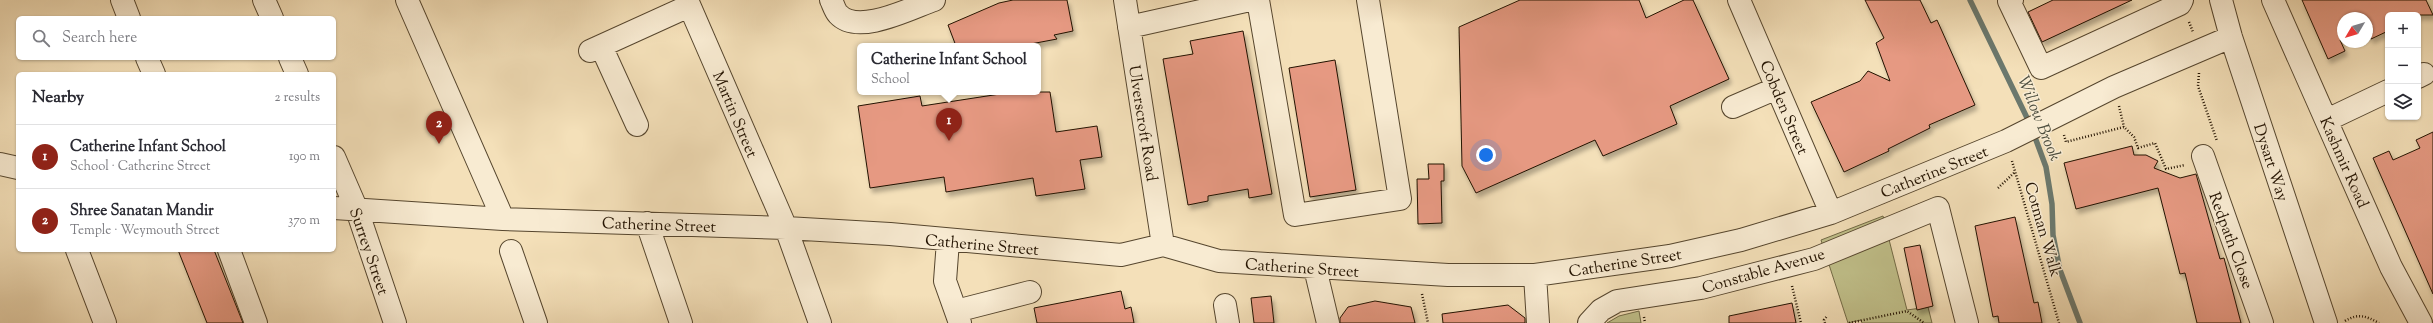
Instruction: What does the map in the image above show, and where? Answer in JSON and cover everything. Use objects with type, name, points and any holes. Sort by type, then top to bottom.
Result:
[{"type":"street","points":[[122,0],[129,16]]},
{"type":"street","points":[[264,0],[271,16]]},
{"type":"street","points":[[407,0],[503,220]]},
{"type":"street","points":[[831,0],[838,14],[853,23],[870,23],[934,0]]},
{"type":"street","name":"Ulverscroft Road","points":[[1125,0],[1163,245]]},
{"type":"street","points":[[1129,27],[1250,0]]},
{"type":"street","points":[[1258,0],[1295,215],[1400,198],[1368,0]]},
{"type":"street","name":"Cobden Street","points":[[1739,0],[1831,213]]},
{"type":"street","points":[[2012,0],[2009,1],[2041,68],[2181,2]]},
{"type":"street","name":"Dysart Way","points":[[2221,0],[2231,37],[2326,323]]},
{"type":"street","name":"Kashmir Road","points":[[2273,0],[2391,267],[2421,323]]},
{"type":"street","points":[[637,125],[595,48],[688,3]]},
{"type":"street","name":"Martin Street","points":[[688,3],[786,228],[820,323]]},
{"type":"street","name":"Catherine Street","points":[[336,208],[503,220],[648,223],[786,228],[890,234],[948,241],[1121,255],[1163,245],[1219,261],[1419,274],[1535,274],[1670,256],[1741,240],[1831,213],[2006,141],[2114,86],[2231,37]]},
{"type":"street","points":[[148,60],[153,72]]},
{"type":"street","points":[[291,60],[296,72]]},
{"type":"street","points":[[1733,107],[1777,88]]},
{"type":"street","points":[[2327,120],[2385,92]]},
{"type":"street","name":"Redpath Close","points":[[2203,158],[2262,323]]},
{"type":"street","name":"Surrey Street","points":[[336,162],[357,210],[395,323]]},
{"type":"street","points":[[0,164],[16,168]]},
{"type":"street","name":"Constable Avenue","points":[[1589,323],[1601,310],[1617,301],[1701,288],[1814,259],[1938,208],[1967,323]]},
{"type":"street","points":[[648,223],[681,323]]},
{"type":"street","points":[[948,241],[946,281],[958,317],[1030,292]]},
{"type":"street","points":[[511,251],[536,323]]},
{"type":"street","points":[[78,252],[105,323]]},
{"type":"street","points":[[230,252],[256,323]]},
{"type":"street","points":[[1315,268],[1328,323]]},
{"type":"street","points":[[1535,274],[1538,323]]},
{"type":"path","points":[[2181,2],[2202,49]]},
{"type":"path","points":[[2054,117],[2066,142],[2124,127],[2134,137],[2138,148],[2155,143],[2166,169],[2203,158]]},
{"type":"path","name":"Cotman Walk","points":[[2006,141],[2059,323]]},
{"type":"path","points":[[1998,188],[2015,172]]},
{"type":"path","points":[[1788,266],[1801,323]]},
{"type":"path","points":[[1419,274],[1428,323]]},
{"type":"path","points":[[1849,323],[1907,311],[1924,323]]},
{"type":"path","points":[[2343,323],[2354,315],[2366,316],[2379,323]]},
{"type":"path","points":[[1825,323],[1824,320],[1828,316]]},
{"type":"green space","points":[[1883,216],[1907,310],[1928,307],[1932,323],[1862,323],[1861,320],[1848,323],[1821,240]]},
{"type":"green space","points":[[1639,311],[1641,323],[1607,323],[1619,316]]},
{"type":"building","points":[[1013,0],[1067,0],[1073,31],[1054,35],[1057,39],[1036,43],[955,43],[948,25],[999,3]]},
{"type":"building","points":[[1520,0],[1639,0],[1646,18],[1684,0],[1693,0],[1729,79],[1670,106],[1677,124],[1603,156],[1595,140],[1476,193],[1462,166],[1459,27]]},
{"type":"building","points":[[1865,0],[1920,0],[1931,23],[1937,20],[1975,105],[1929,125],[1930,128],[1888,149],[1889,151],[1844,172],[1811,102],[1860,81],[1868,71],[1890,81],[1876,43],[1884,38]]},
{"type":"building","points":[[2053,0],[2132,0],[2042,42],[2028,12]]},
{"type":"building","points":[[2302,0],[2426,0],[2433,15],[2421,15],[2421,12],[2385,12],[2385,32],[2373,38],[2373,12],[2337,12],[2337,48],[2344,48],[2345,51],[2328,59]]},
{"type":"building","points":[[1243,31],[1272,194],[1249,198],[1248,189],[1208,196],[1208,201],[1188,205],[1163,59],[1193,54],[1190,41]]},
{"type":"building","points":[[1335,60],[1356,190],[1310,197],[1289,68]]},
{"type":"building","points":[[1041,92],[1050,92],[1056,132],[1097,126],[1102,157],[1080,160],[1085,189],[1036,196],[1033,178],[946,192],[944,177],[870,188],[858,106],[920,96],[922,106],[994,95],[1041,95]]},
{"type":"building","points":[[2433,132],[2433,294],[2373,158],[2389,151],[2393,160],[2420,148],[2416,140]]},
{"type":"building","points":[[2132,146],[2134,155],[2146,155],[2158,161],[2154,168],[2180,178],[2196,174],[2220,259],[2224,258],[2241,323],[2197,323],[2185,273],[2180,274],[2158,188],[2076,209],[2064,163]]},
{"type":"building","points":[[1428,164],[1444,164],[1444,181],[1441,181],[1442,223],[1418,224],[1417,179],[1429,179]]},
{"type":"building","points":[[2015,217],[2034,303],[2038,302],[2042,323],[1999,323],[1998,316],[1993,317],[1975,226]]},
{"type":"building","points":[[1920,245],[1933,306],[1917,310],[1904,248]]},
{"type":"building","points":[[179,252],[215,252],[243,323],[207,323]]},
{"type":"building","points":[[1121,291],[1125,309],[1131,307],[1134,323],[1037,323],[1034,308]]},
{"type":"building","points":[[1271,296],[1274,323],[1254,323],[1251,298]]},
{"type":"building","points":[[1375,301],[1411,307],[1415,323],[1340,323],[1340,318],[1348,307]]},
{"type":"building","points":[[1792,303],[1796,323],[1729,323],[1729,316]]},
{"type":"building","points":[[1508,305],[1525,318],[1525,323],[1443,323],[1442,314]]},
{"type":"waterway","name":"Willow Brook","points":[[1970,0],[2030,124]]},
{"type":"waterway","name":"Willow Brook","points":[[2033,132],[2046,167],[2052,204],[2053,235],[2060,270],[2080,323]]},
{"type":"place","name":"Catherine Infant School","points":[[949,141]]},
{"type":"place","name":"Shree Sanatan Mandir","points":[[439,144]]}]
